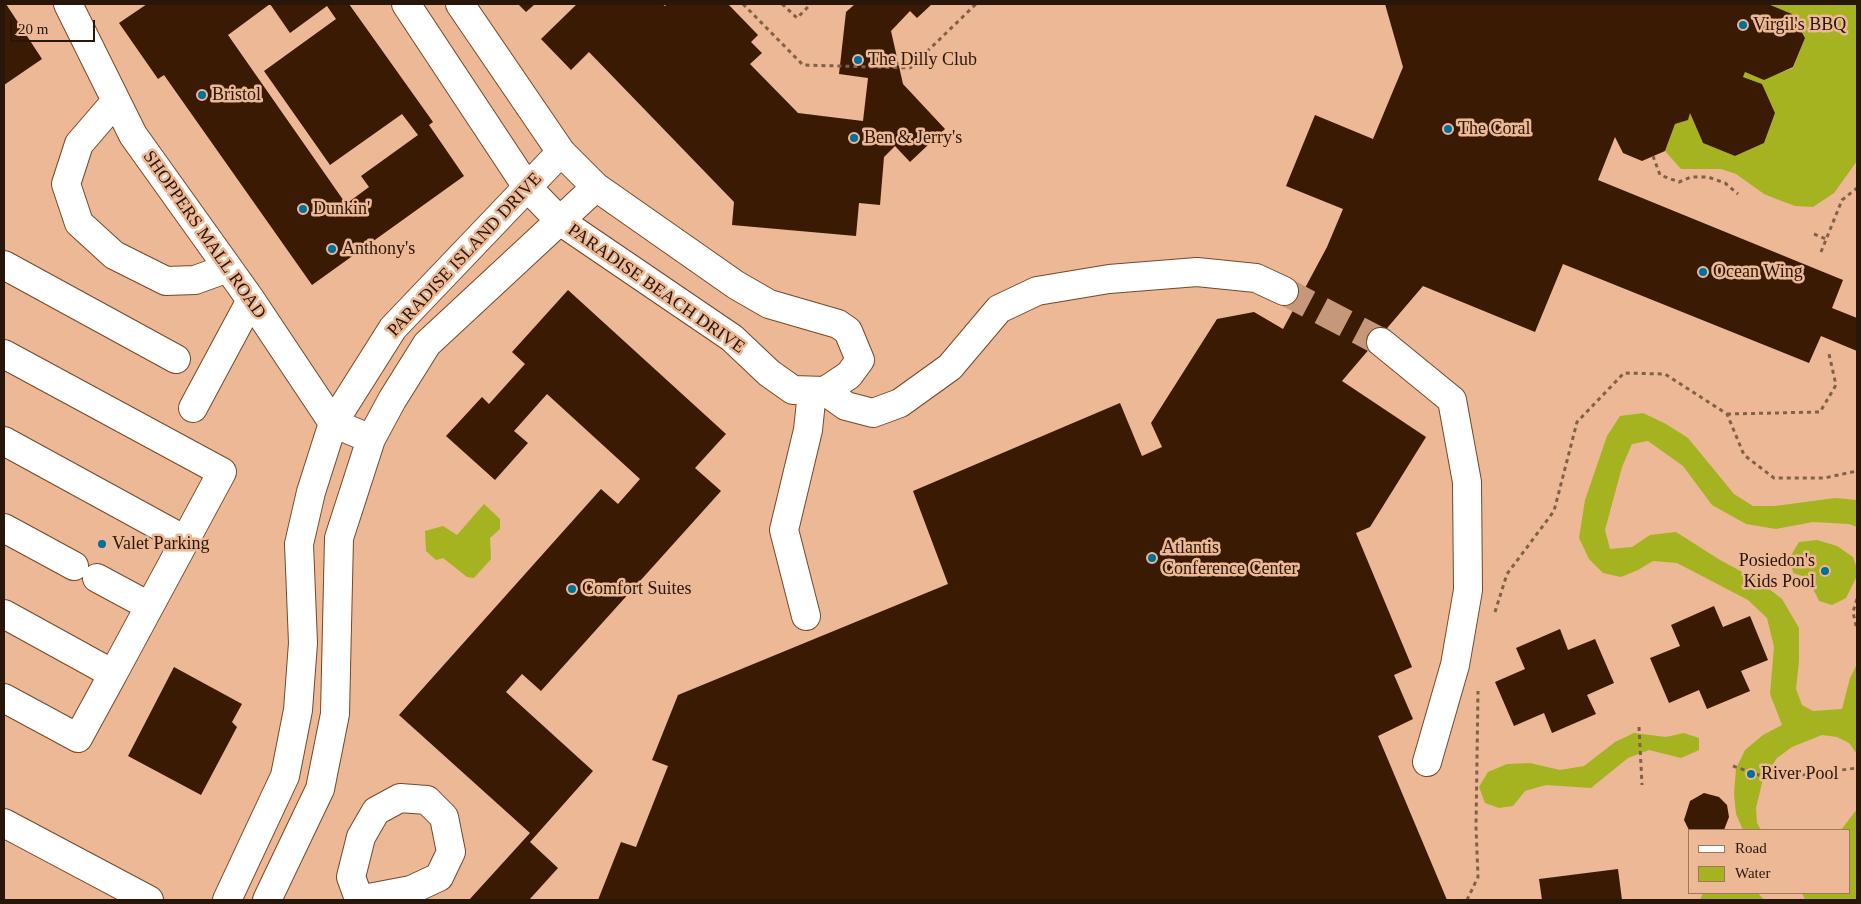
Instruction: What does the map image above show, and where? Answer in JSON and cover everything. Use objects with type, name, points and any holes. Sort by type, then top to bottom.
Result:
[{"type":"street","name":"SHOPPERS MALL ROAD","points":[[68,4],[133,135],[251,300],[334,423]]},
{"type":"street","name":"PARADISE BEACH DRIVE","points":[[406,4],[527,187],[560,221],[732,338],[768,372],[793,390],[819,392]]},
{"type":"street","points":[[460,4],[561,152],[596,187],[736,285],[769,304],[838,324],[848,331],[860,360],[849,375],[819,392],[784,530],[806,616]]},
{"type":"street","points":[[116,101],[79,144],[66,184],[79,223],[114,255],[166,281],[195,280],[228,268]]},
{"type":"street","name":"PARADISE ISLAND DRIVE","points":[[227,900],[285,776],[298,710],[303,644],[299,544],[311,492],[334,423],[393,328],[561,152]]},
{"type":"street","name":"PARADISE ISLAND DRIVE","points":[[268,900],[320,789],[335,714],[339,538],[371,439],[392,400],[428,344],[596,187]]},
{"type":"street","points":[[4,265],[176,359]]},
{"type":"street","points":[[819,392],[846,406],[873,412],[900,404],[950,367],[999,309],[1038,291],[1109,279],[1197,272],[1256,278],[1284,291]]},
{"type":"street","points":[[193,408],[251,300]]},
{"type":"street","points":[[1381,342],[1452,400],[1467,482],[1468,590],[1455,665],[1427,762]]},
{"type":"street","points":[[4,354],[222,472],[78,738],[4,698]]},
{"type":"street","points":[[334,423],[371,439]]},
{"type":"street","points":[[4,441],[185,540]]},
{"type":"street","points":[[4,528],[149,606]]},
{"type":"street","points":[[4,614],[113,674]]},
{"type":"street","points":[[4,823],[149,900]]},
{"type":"path","points":[[743,4],[803,65],[910,68],[976,4]]},
{"type":"path","points":[[782,4],[797,18],[811,4]]},
{"type":"path","points":[[1653,156],[1660,175],[1679,182],[1691,177],[1708,176],[1725,183],[1738,194]]},
{"type":"path","points":[[1821,252],[1842,200],[1857,188]]},
{"type":"path","points":[[1814,234],[1826,239]]},
{"type":"path","points":[[1493,617],[1508,574],[1554,511],[1576,422],[1624,373],[1665,374],[1727,414],[1820,412],[1836,384],[1829,354]]},
{"type":"path","points":[[1727,414],[1744,455],[1774,478],[1824,478],[1857,470]]},
{"type":"path","points":[[1857,599],[1853,612],[1857,630]]},
{"type":"path","points":[[1467,900],[1478,877],[1476,827],[1478,690]]},
{"type":"path","points":[[1640,726],[1642,785]]},
{"type":"path","points":[[1733,766],[1770,779],[1857,768]]},
{"type":"water","points":[[1768,4],[1857,4],[1857,161],[1834,193],[1813,207],[1795,206],[1764,194],[1736,174],[1721,169],[1681,169],[1665,151],[1675,124],[1687,120],[1690,113],[1703,143],[1735,156],[1764,143],[1775,113],[1762,84],[1743,77],[1745,72],[1764,79],[1793,68],[1805,38],[1792,14]]},
{"type":"water","points":[[1643,413],[1666,424],[1688,438],[1734,494],[1753,506],[1775,506],[1835,498],[1857,500],[1857,527],[1849,524],[1813,522],[1776,529],[1746,524],[1712,505],[1683,466],[1648,441],[1632,444],[1622,467],[1605,530],[1610,549],[1632,547],[1650,535],[1676,532],[1720,560],[1759,581],[1782,599],[1799,628],[1799,661],[1796,689],[1802,705],[1813,711],[1842,709],[1850,678],[1857,664],[1857,754],[1849,743],[1837,737],[1822,735],[1792,747],[1777,758],[1763,779],[1756,808],[1757,823],[1760,829],[1743,829],[1736,814],[1734,794],[1736,769],[1745,750],[1763,735],[1782,725],[1770,694],[1774,647],[1767,618],[1748,600],[1677,563],[1653,561],[1621,577],[1603,573],[1589,559],[1579,538],[1585,500],[1607,436],[1620,416]]},
{"type":"water","points":[[484,504],[500,519],[500,529],[490,538],[491,559],[474,578],[467,577],[443,558],[436,560],[426,551],[425,531],[443,526],[457,535]]},
{"type":"water","name":"Posiedon's Kids Pool","points":[[1817,540],[1837,546],[1853,557],[1857,569],[1857,576],[1846,598],[1832,605],[1819,601],[1808,578],[1793,573],[1790,557],[1799,542]]},
{"type":"water","points":[[1634,733],[1666,737],[1684,733],[1699,738],[1699,750],[1681,758],[1649,750],[1628,758],[1591,788],[1546,785],[1525,791],[1513,806],[1499,808],[1485,803],[1479,787],[1488,772],[1507,764],[1530,763],[1560,770],[1584,766],[1615,742]]},
{"type":"water","name":"River Pool","points":[[1857,809],[1857,900],[1805,900],[1802,894],[1851,894],[1851,829],[1842,829]]},
{"type":"water","points":[[1703,894],[1759,894],[1764,900],[1700,900]]},
{"type":"building","points":[[4,4],[6,4],[42,59],[4,85]]},
{"type":"building","points":[[147,4],[270,4],[349,4],[433,122],[429,125],[464,176],[312,285],[164,75],[158,79],[119,23]],"holes":[[[270,4],[290,33],[327,6],[336,19],[264,71],[330,165],[402,114],[418,135],[361,176],[369,187],[346,204],[228,35]]]},
{"type":"building","points":[[518,4],[535,4],[526,12]]},
{"type":"building","points":[[577,4],[662,4],[665,6],[667,4],[728,4],[758,35],[751,42],[762,53],[750,64],[798,113],[863,121],[868,78],[839,74],[846,12],[855,4],[932,4],[917,18],[910,11],[891,31],[903,84],[945,129],[910,162],[895,146],[884,157],[880,205],[859,203],[856,236],[732,225],[734,202],[589,52],[571,70],[541,39]]},
{"type":"building","name":"Atlantis Conference Center","points":[[1385,4],[1768,4],[1792,14],[1805,38],[1793,67],[1764,80],[1745,72],[1743,77],[1762,84],[1775,113],[1764,143],[1735,156],[1703,143],[1690,113],[1688,120],[1675,124],[1665,151],[1642,161],[1623,153],[1615,137],[1598,180],[1843,280],[1832,308],[1857,318],[1857,351],[1821,336],[1809,363],[1563,264],[1535,332],[1423,286],[1342,381],[1426,437],[1370,527],[1356,533],[1412,667],[1394,675],[1413,719],[1378,736],[1447,900],[598,900],[621,842],[636,847],[668,766],[652,760],[678,695],[948,584],[913,491],[1120,403],[1142,456],[1162,447],[1151,423],[1217,319],[1254,312],[1283,329],[1327,247],[1343,209],[1286,186],[1315,115],[1373,139],[1403,67]]},
{"type":"building","name":"Comfort Suites","points":[[568,290],[726,434],[695,468],[721,491],[541,691],[522,674],[506,692],[593,771],[530,842],[558,868],[529,900],[469,900],[530,833],[399,715],[601,489],[618,504],[640,479],[547,394],[514,431],[528,443],[495,480],[446,436],[482,397],[489,404],[525,364],[512,352]]},
{"type":"building","points":[[1714,606],[1723,627],[1750,616],[1768,660],[1741,671],[1750,691],[1707,709],[1699,690],[1669,703],[1650,658],[1680,646],[1671,625]]},
{"type":"building","points":[[1560,629],[1568,650],[1595,639],[1614,683],[1587,695],[1596,714],[1552,733],[1544,713],[1514,726],[1495,682],[1525,669],[1516,648]]},
{"type":"building","points":[[174,667],[242,704],[232,722],[237,727],[201,795],[128,756]]},
{"type":"building","points":[[1704,793],[1719,797],[1727,805],[1729,817],[1724,829],[1688,829],[1684,820],[1690,801]]},
{"type":"building","points":[[1618,869],[1622,900],[1542,900],[1539,879]]},
{"type":"tunnel","points":[[1284,291],[1381,342]]},
{"type":"place","name":"Virgil's BBQ","points":[[1743,25]]},
{"type":"place","name":"The Dilly Club","points":[[858,60]]},
{"type":"place","name":"Bristol","points":[[202,95]]},
{"type":"place","name":"The Coral","points":[[1448,129]]},
{"type":"place","name":"Ben & Jerry's","points":[[854,138]]},
{"type":"place","name":"Dunkin'","points":[[303,209]]},
{"type":"place","name":"Anthony's","points":[[332,249]]},
{"type":"place","name":"Ocean Wing","points":[[1703,272]]},
{"type":"place","name":"Valet Parking","points":[[102,544]]},
{"type":"place","name":"Atlantis Conference Center","points":[[1152,558]]},
{"type":"place","name":"Posiedon's Kids Pool","points":[[1825,571]]},
{"type":"place","name":"Comfort Suites","points":[[572,589]]},
{"type":"place","name":"River Pool","points":[[1751,774]]}]
